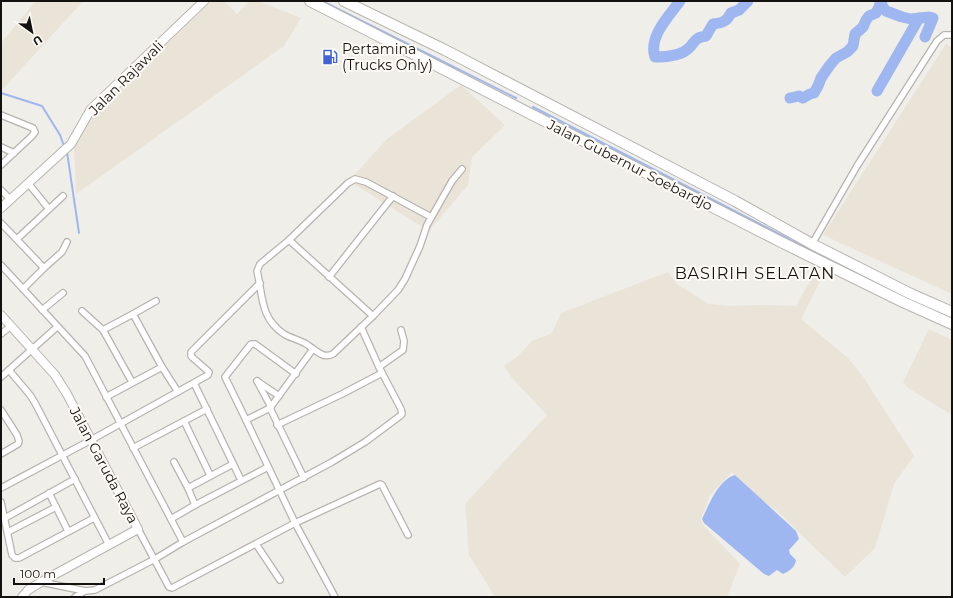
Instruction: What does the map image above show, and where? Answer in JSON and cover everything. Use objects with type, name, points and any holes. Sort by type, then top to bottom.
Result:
[{"type":"highway","name":"Jalan Gubernur Soebardjo","points":[[310,1],[783,243],[903,302],[952,324]]},
{"type":"highway","name":"Jalan Gubernur Soebardjo","points":[[344,1],[445,50],[530,94],[812,244],[911,294],[952,312]]},
{"type":"highway","points":[[523,110],[530,94]]},
{"type":"street","name":"Jalan Rajawali","points":[[1,208],[71,144],[91,109],[204,1]]},
{"type":"street","points":[[812,244],[857,166],[937,41],[944,35],[952,34]]},
{"type":"street","points":[[1,115],[34,130],[32,136],[1,165]]},
{"type":"street","points":[[1,147],[14,153]]},
{"type":"street","points":[[432,217],[366,182],[355,179],[348,183],[289,240],[260,264],[257,271],[262,290],[261,297],[264,309],[274,325],[284,334],[308,345],[322,355],[330,356],[362,327],[398,290],[405,279],[432,217],[452,181],[462,169]]},
{"type":"street","points":[[28,183],[49,209]]},
{"type":"street","points":[[1,190],[10,199]]},
{"type":"street","points":[[17,239],[63,196]]},
{"type":"street","points":[[329,277],[393,196]]},
{"type":"street","points":[[1,223],[44,268]]},
{"type":"street","points":[[289,240],[373,316]]},
{"type":"street","points":[[23,289],[62,252],[67,242]]},
{"type":"street","points":[[1,265],[85,356],[183,542]]},
{"type":"street","points":[[1,488],[121,424],[209,373],[191,356],[191,352],[260,283]]},
{"type":"street","points":[[42,310],[63,293]]},
{"type":"street","points":[[102,330],[156,301]]},
{"type":"street","points":[[82,311],[102,330],[132,382]]},
{"type":"street","points":[[134,314],[162,367],[178,392]]},
{"type":"street","name":"Jalan Garuda Raya","points":[[1,315],[55,375],[138,529],[41,582],[28,590],[22,597]]},
{"type":"street","points":[[1,334],[11,326]]},
{"type":"street","points":[[1,377],[57,327]]},
{"type":"street","points":[[41,582],[85,591],[95,590],[155,559],[183,542],[354,450],[401,415],[401,410],[380,370],[362,327]]},
{"type":"street","points":[[277,425],[342,394],[380,370],[403,350],[404,341],[401,330]]},
{"type":"street","points":[[296,374],[255,344],[251,344],[225,377],[295,523],[335,597]]},
{"type":"street","points":[[246,420],[270,408],[313,349]]},
{"type":"street","points":[[106,397],[162,367]]},
{"type":"street","points":[[9,370],[30,395],[109,545]]},
{"type":"street","points":[[279,396],[257,381],[304,478]]},
{"type":"street","points":[[194,383],[241,480]]},
{"type":"street","points":[[1,410],[17,435],[19,442],[18,444],[2,451]]},
{"type":"street","points":[[133,448],[207,410]]},
{"type":"street","points":[[184,421],[210,475]]},
{"type":"street","points":[[174,462],[195,505]]},
{"type":"street","points":[[188,488],[233,464]]},
{"type":"street","points":[[171,519],[241,480],[268,467]]},
{"type":"street","points":[[5,518],[74,479]]},
{"type":"street","points":[[138,529],[169,586],[172,588],[295,523],[380,484],[391,501],[408,535]]},
{"type":"street","points":[[49,493],[68,531]]},
{"type":"street","points":[[1,502],[12,555],[17,558],[94,518]]},
{"type":"street","points":[[8,532],[56,507]]},
{"type":"street","points":[[256,544],[280,580]]},
{"type":"street","points":[[75,597],[85,591]]},
{"type":"shaded area","points":[[36,1],[83,1],[3,89],[1,88],[1,43]]},
{"type":"shaded area","points":[[211,1],[224,1],[237,14],[249,1],[258,1],[301,18],[284,46],[76,194],[74,146],[92,112]]},
{"type":"shaded area","points":[[946,44],[952,48],[952,294],[823,235]]},
{"type":"shaded area","points":[[461,85],[505,125],[472,157],[468,185],[429,231],[349,181],[387,139]]},
{"type":"shaded area","points":[[668,272],[678,285],[709,304],[730,306],[796,306],[813,275],[821,279],[801,319],[848,358],[864,378],[914,456],[894,484],[875,548],[846,576],[844,576],[778,512],[763,501],[732,472],[710,495],[701,519],[703,525],[740,564],[727,597],[495,597],[469,555],[465,504],[547,415],[512,378],[504,366],[517,357],[532,341],[552,333],[561,313]]},
{"type":"shaded area","points":[[929,329],[952,340],[952,415],[908,388],[903,382]]},
{"type":"water","points":[[735,475],[796,531],[799,539],[789,550],[790,554],[796,560],[795,565],[786,573],[783,574],[777,570],[769,576],[764,574],[704,523],[702,519],[719,487]]},
{"type":"waterway","points":[[322,1],[516,98]]},
{"type":"waterway","points":[[680,1],[665,20],[657,34],[654,42],[655,57],[673,56],[686,51],[697,39],[706,36],[713,24],[724,21],[731,13],[739,10],[748,1]]},
{"type":"waterway","points":[[790,98],[799,96],[803,98],[814,93],[821,78],[830,65],[836,58],[847,52],[853,46],[855,34],[863,27],[869,16],[876,13],[882,1]]},
{"type":"waterway","points":[[880,3],[886,11],[902,17],[911,19],[933,18],[925,37]]},
{"type":"waterway","points":[[877,91],[919,18]]},
{"type":"waterway","points":[[1,93],[42,106],[60,135],[64,146]]},
{"type":"waterway","points":[[533,107],[841,266],[897,293]]},
{"type":"waterway","points":[[67,152],[79,233]]},
{"type":"waterway","points":[[915,301],[940,313]]},
{"type":"place","name":"Pertamina (Trucks Only)","points":[[330,57]]},
{"type":"district","name":"BASIRIH SELATAN","points":[[755,273]]}]
